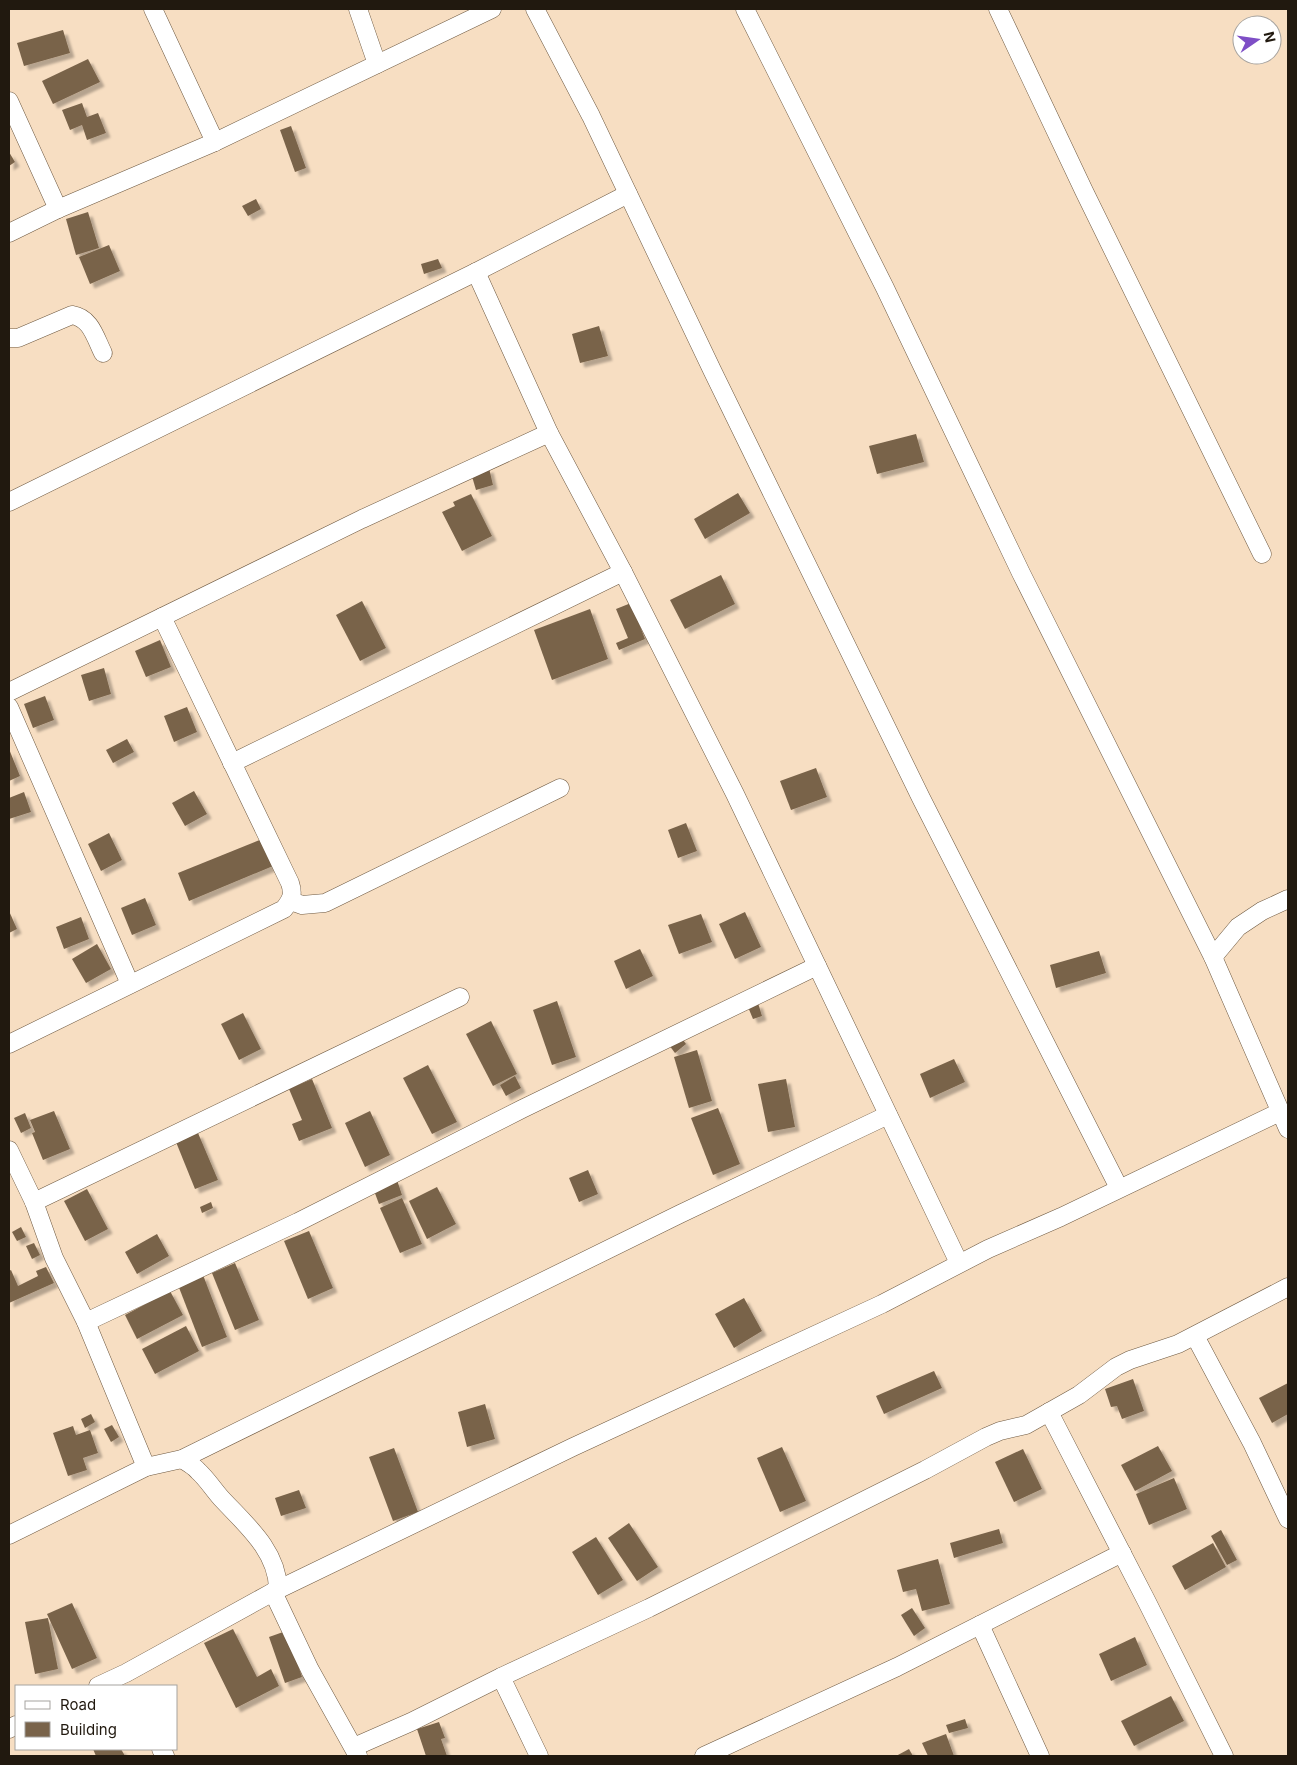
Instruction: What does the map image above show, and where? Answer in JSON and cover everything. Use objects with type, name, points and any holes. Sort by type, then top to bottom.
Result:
[{"type":"street","points":[[153,9],[215,142]]},
{"type":"street","points":[[358,9],[377,64]]},
{"type":"street","points":[[9,233],[58,209],[215,142],[492,9]]},
{"type":"street","points":[[535,9],[591,116],[921,798],[1119,1188]]},
{"type":"street","points":[[746,9],[885,288],[1026,582],[1213,957],[1288,1129]]},
{"type":"street","points":[[998,9],[1088,200],[1262,554]]},
{"type":"street","points":[[9,101],[58,209]]},
{"type":"street","points":[[9,502],[476,272],[628,194]]},
{"type":"street","points":[[476,272],[549,433],[623,572],[735,794],[959,1263]]},
{"type":"street","points":[[9,338],[18,338],[72,315],[87,321],[103,353]]},
{"type":"street","points":[[9,692],[362,519],[549,433]]},
{"type":"street","points":[[232,763],[623,572]]},
{"type":"street","points":[[9,1044],[284,910],[291,901],[293,893],[290,883],[162,617]]},
{"type":"street","points":[[9,707],[130,984]]},
{"type":"street","points":[[291,901],[302,905],[325,903],[560,788]]},
{"type":"street","points":[[1213,957],[1238,927],[1262,911],[1288,898]]},
{"type":"street","points":[[86,1322],[298,1222],[531,1104],[817,966]]},
{"type":"street","points":[[34,1202],[460,997]]},
{"type":"street","points":[[103,1685],[129,1680],[273,1592],[573,1447],[882,1304],[959,1263],[1280,1112]]},
{"type":"street","points":[[9,1535],[146,1467],[182,1459],[680,1214],[888,1115]]},
{"type":"street","points":[[9,1150],[34,1202],[54,1258],[86,1322],[146,1467]]},
{"type":"street","points":[[273,1592],[310,1670],[356,1752],[410,1722],[648,1608],[925,1470],[978,1441],[1000,1431],[1026,1425],[1079,1395],[1116,1367],[1130,1360],[1178,1344],[1288,1287]]},
{"type":"street","points":[[1194,1336],[1252,1443],[1288,1519]]},
{"type":"street","points":[[1049,1412],[1224,1756]]},
{"type":"street","points":[[182,1459],[198,1470],[220,1497],[253,1531],[268,1554],[278,1579],[278,1588],[273,1592]]},
{"type":"street","points":[[704,1756],[897,1667],[1122,1553]]},
{"type":"street","points":[[980,1625],[1040,1756]]},
{"type":"street","points":[[501,1677],[539,1756]]},
{"type":"building","points":[[63,30],[70,53],[24,66],[17,43]]},
{"type":"building","points":[[88,59],[100,82],[53,104],[42,81]]},
{"type":"building","points":[[82,103],[87,117],[98,113],[106,133],[87,140],[82,125],[70,130],[62,110]]},
{"type":"building","points":[[291,126],[306,168],[295,172],[280,130]]},
{"type":"building","points":[[9,152],[15,162],[9,166]]},
{"type":"building","points":[[256,199],[261,209],[248,216],[242,206]]},
{"type":"building","points":[[88,212],[99,248],[76,255],[66,219]]},
{"type":"building","points":[[109,245],[120,271],[90,284],[79,257]]},
{"type":"building","points":[[438,259],[442,268],[424,274],[421,264]]},
{"type":"building","points":[[599,326],[608,356],[580,363],[572,334]]},
{"type":"building","points":[[916,434],[924,462],[877,474],[869,446]]},
{"type":"building","points":[[489,468],[493,485],[476,490],[471,473]]},
{"type":"building","points":[[738,493],[750,513],[705,539],[694,519]]},
{"type":"building","points":[[471,494],[492,536],[462,551],[442,512],[455,506],[453,502]]},
{"type":"building","points":[[721,575],[735,604],[685,629],[670,600]]},
{"type":"building","points":[[362,601],[386,648],[360,661],[336,615]]},
{"type":"building","points":[[631,603],[645,639],[619,650],[616,643],[628,638],[616,609]]},
{"type":"building","points":[[590,609],[608,659],[552,680],[534,630]]},
{"type":"building","points":[[160,640],[171,667],[146,677],[135,651]]},
{"type":"building","points":[[104,668],[111,694],[89,701],[81,675]]},
{"type":"building","points":[[45,696],[54,720],[33,728],[24,704]]},
{"type":"building","points":[[187,707],[197,732],[174,742],[164,716]]},
{"type":"building","points":[[127,739],[134,752],[113,763],[106,750]]},
{"type":"building","points":[[9,749],[20,776],[9,781]]},
{"type":"building","points":[[816,768],[827,797],[791,810],[780,781]]},
{"type":"building","points":[[194,791],[207,814],[185,826],[172,803]]},
{"type":"building","points":[[24,792],[31,812],[9,819],[9,798]]},
{"type":"building","points":[[686,823],[697,851],[678,858],[668,830]]},
{"type":"building","points":[[109,833],[122,860],[101,871],[88,844]]},
{"type":"building","points":[[262,839],[273,866],[189,901],[178,873]]},
{"type":"building","points":[[145,898],[156,925],[132,935],[121,908]]},
{"type":"building","points":[[9,911],[17,929],[9,933]]},
{"type":"building","points":[[745,912],[761,947],[735,959],[719,924]]},
{"type":"building","points":[[701,914],[712,942],[679,954],[668,925]]},
{"type":"building","points":[[81,917],[89,939],[64,949],[56,927]]},
{"type":"building","points":[[97,944],[111,969],[86,983],[72,959]]},
{"type":"building","points":[[640,949],[653,976],[626,989],[614,961]]},
{"type":"building","points":[[1099,951],[1106,973],[1056,988],[1050,965]]},
{"type":"building","points":[[557,1001],[576,1057],[552,1065],[533,1010]]},
{"type":"building","points":[[758,1003],[762,1016],[753,1019],[748,1007]]},
{"type":"building","points":[[243,1013],[261,1049],[239,1060],[221,1024]]},
{"type":"building","points":[[491,1021],[517,1074],[493,1086],[466,1034]]},
{"type":"building","points":[[681,1037],[686,1044],[675,1053],[669,1045]]},
{"type":"building","points":[[697,1050],[712,1101],[689,1108],[674,1057]]},
{"type":"building","points":[[954,1059],[965,1082],[930,1098],[920,1074]]},
{"type":"building","points":[[428,1065],[457,1122],[432,1134],[403,1078]]},
{"type":"building","points":[[515,1076],[521,1088],[506,1096],[500,1085]]},
{"type":"building","points":[[312,1079],[332,1128],[299,1141],[292,1124],[302,1120],[289,1089]]},
{"type":"building","points":[[786,1079],[795,1127],[768,1132],[758,1084]]},
{"type":"building","points":[[718,1108],[740,1164],[713,1175],[691,1118]]},
{"type":"building","points":[[54,1111],[70,1149],[43,1160],[32,1133],[35,1132],[30,1120]]},
{"type":"building","points":[[370,1111],[390,1155],[365,1167],[345,1123]]},
{"type":"building","points":[[25,1113],[31,1128],[21,1133],[14,1118]]},
{"type":"building","points":[[198,1133],[218,1180],[195,1189],[176,1142]]},
{"type":"building","points":[[588,1170],[598,1194],[579,1202],[569,1178]]},
{"type":"building","points":[[397,1180],[402,1195],[379,1204],[373,1188]]},
{"type":"building","points":[[437,1187],[456,1224],[427,1239],[409,1201]]},
{"type":"building","points":[[87,1189],[108,1229],[85,1241],[64,1201]]},
{"type":"building","points":[[402,1198],[422,1244],[400,1253],[380,1208]]},
{"type":"building","points":[[211,1202],[213,1208],[202,1213],[200,1207]]},
{"type":"building","points":[[21,1227],[26,1237],[17,1241],[12,1232]]},
{"type":"building","points":[[309,1231],[333,1288],[308,1299],[284,1241]]},
{"type":"building","points":[[157,1234],[169,1256],[137,1274],[125,1252]]},
{"type":"building","points":[[34,1243],[40,1255],[32,1259],[26,1246]]},
{"type":"building","points":[[235,1263],[259,1320],[235,1330],[212,1273]]},
{"type":"building","points":[[46,1267],[54,1283],[9,1303],[9,1271],[11,1270],[18,1286],[38,1276],[36,1271]]},
{"type":"building","points":[[203,1275],[227,1337],[202,1347],[178,1285]]},
{"type":"building","points":[[170,1291],[183,1315],[137,1339],[125,1315]]},
{"type":"building","points":[[744,1298],[762,1331],[734,1348],[715,1314]]},
{"type":"building","points":[[186,1326],[199,1351],[155,1374],[142,1349]]},
{"type":"building","points":[[934,1371],[942,1388],[884,1414],[876,1396]]},
{"type":"building","points":[[1133,1379],[1144,1411],[1122,1419],[1117,1406],[1111,1407],[1105,1389]]},
{"type":"building","points":[[1288,1383],[1288,1414],[1272,1423],[1259,1398]]},
{"type":"building","points":[[485,1404],[495,1439],[467,1447],[458,1412]]},
{"type":"building","points":[[91,1414],[95,1422],[85,1428],[81,1419]]},
{"type":"building","points":[[112,1425],[119,1437],[111,1442],[104,1429]]},
{"type":"building","points":[[73,1426],[76,1435],[90,1430],[98,1453],[83,1458],[87,1470],[68,1476],[53,1433]]},
{"type":"building","points":[[1158,1446],[1172,1471],[1135,1491],[1121,1465]]},
{"type":"building","points":[[782,1447],[806,1501],[780,1512],[757,1458]]},
{"type":"building","points":[[394,1448],[418,1512],[393,1521],[369,1457]]},
{"type":"building","points":[[1023,1449],[1042,1489],[1014,1502],[995,1462]]},
{"type":"building","points":[[1174,1478],[1187,1509],[1149,1525],[1136,1494]]},
{"type":"building","points":[[299,1490],[306,1508],[281,1516],[275,1498]]},
{"type":"building","points":[[629,1523],[658,1567],[637,1581],[608,1538]]},
{"type":"building","points":[[999,1529],[1003,1543],[954,1558],[950,1543]]},
{"type":"building","points":[[1221,1530],[1237,1560],[1227,1565],[1211,1536]]},
{"type":"building","points":[[596,1537],[623,1580],[598,1595],[572,1552]]},
{"type":"building","points":[[1213,1543],[1226,1567],[1185,1590],[1172,1566]]},
{"type":"building","points":[[938,1559],[950,1604],[922,1611],[916,1589],[903,1592],[897,1570]]},
{"type":"building","points":[[72,1603],[97,1658],[72,1669],[47,1614]]},
{"type":"building","points":[[912,1608],[925,1628],[914,1636],[901,1615]]},
{"type":"building","points":[[48,1618],[58,1669],[35,1674],[25,1622]]},
{"type":"building","points":[[233,1629],[257,1677],[271,1669],[279,1686],[236,1708],[204,1643]]},
{"type":"building","points":[[286,1631],[302,1677],[285,1683],[269,1637]]},
{"type":"building","points":[[1135,1637],[1147,1665],[1111,1681],[1099,1654]]},
{"type":"building","points":[[1171,1696],[1184,1721],[1134,1746],[1121,1721]]},
{"type":"building","points":[[965,1719],[968,1728],[949,1733],[946,1725]]},
{"type":"building","points":[[439,1722],[445,1738],[441,1739],[447,1756],[426,1756],[417,1729]]},
{"type":"building","points":[[946,1734],[954,1756],[928,1756],[922,1743]]},
{"type":"building","points":[[909,1749],[913,1756],[896,1756]]},
{"type":"building","points":[[93,1750],[122,1750],[125,1756],[96,1756]]}]
